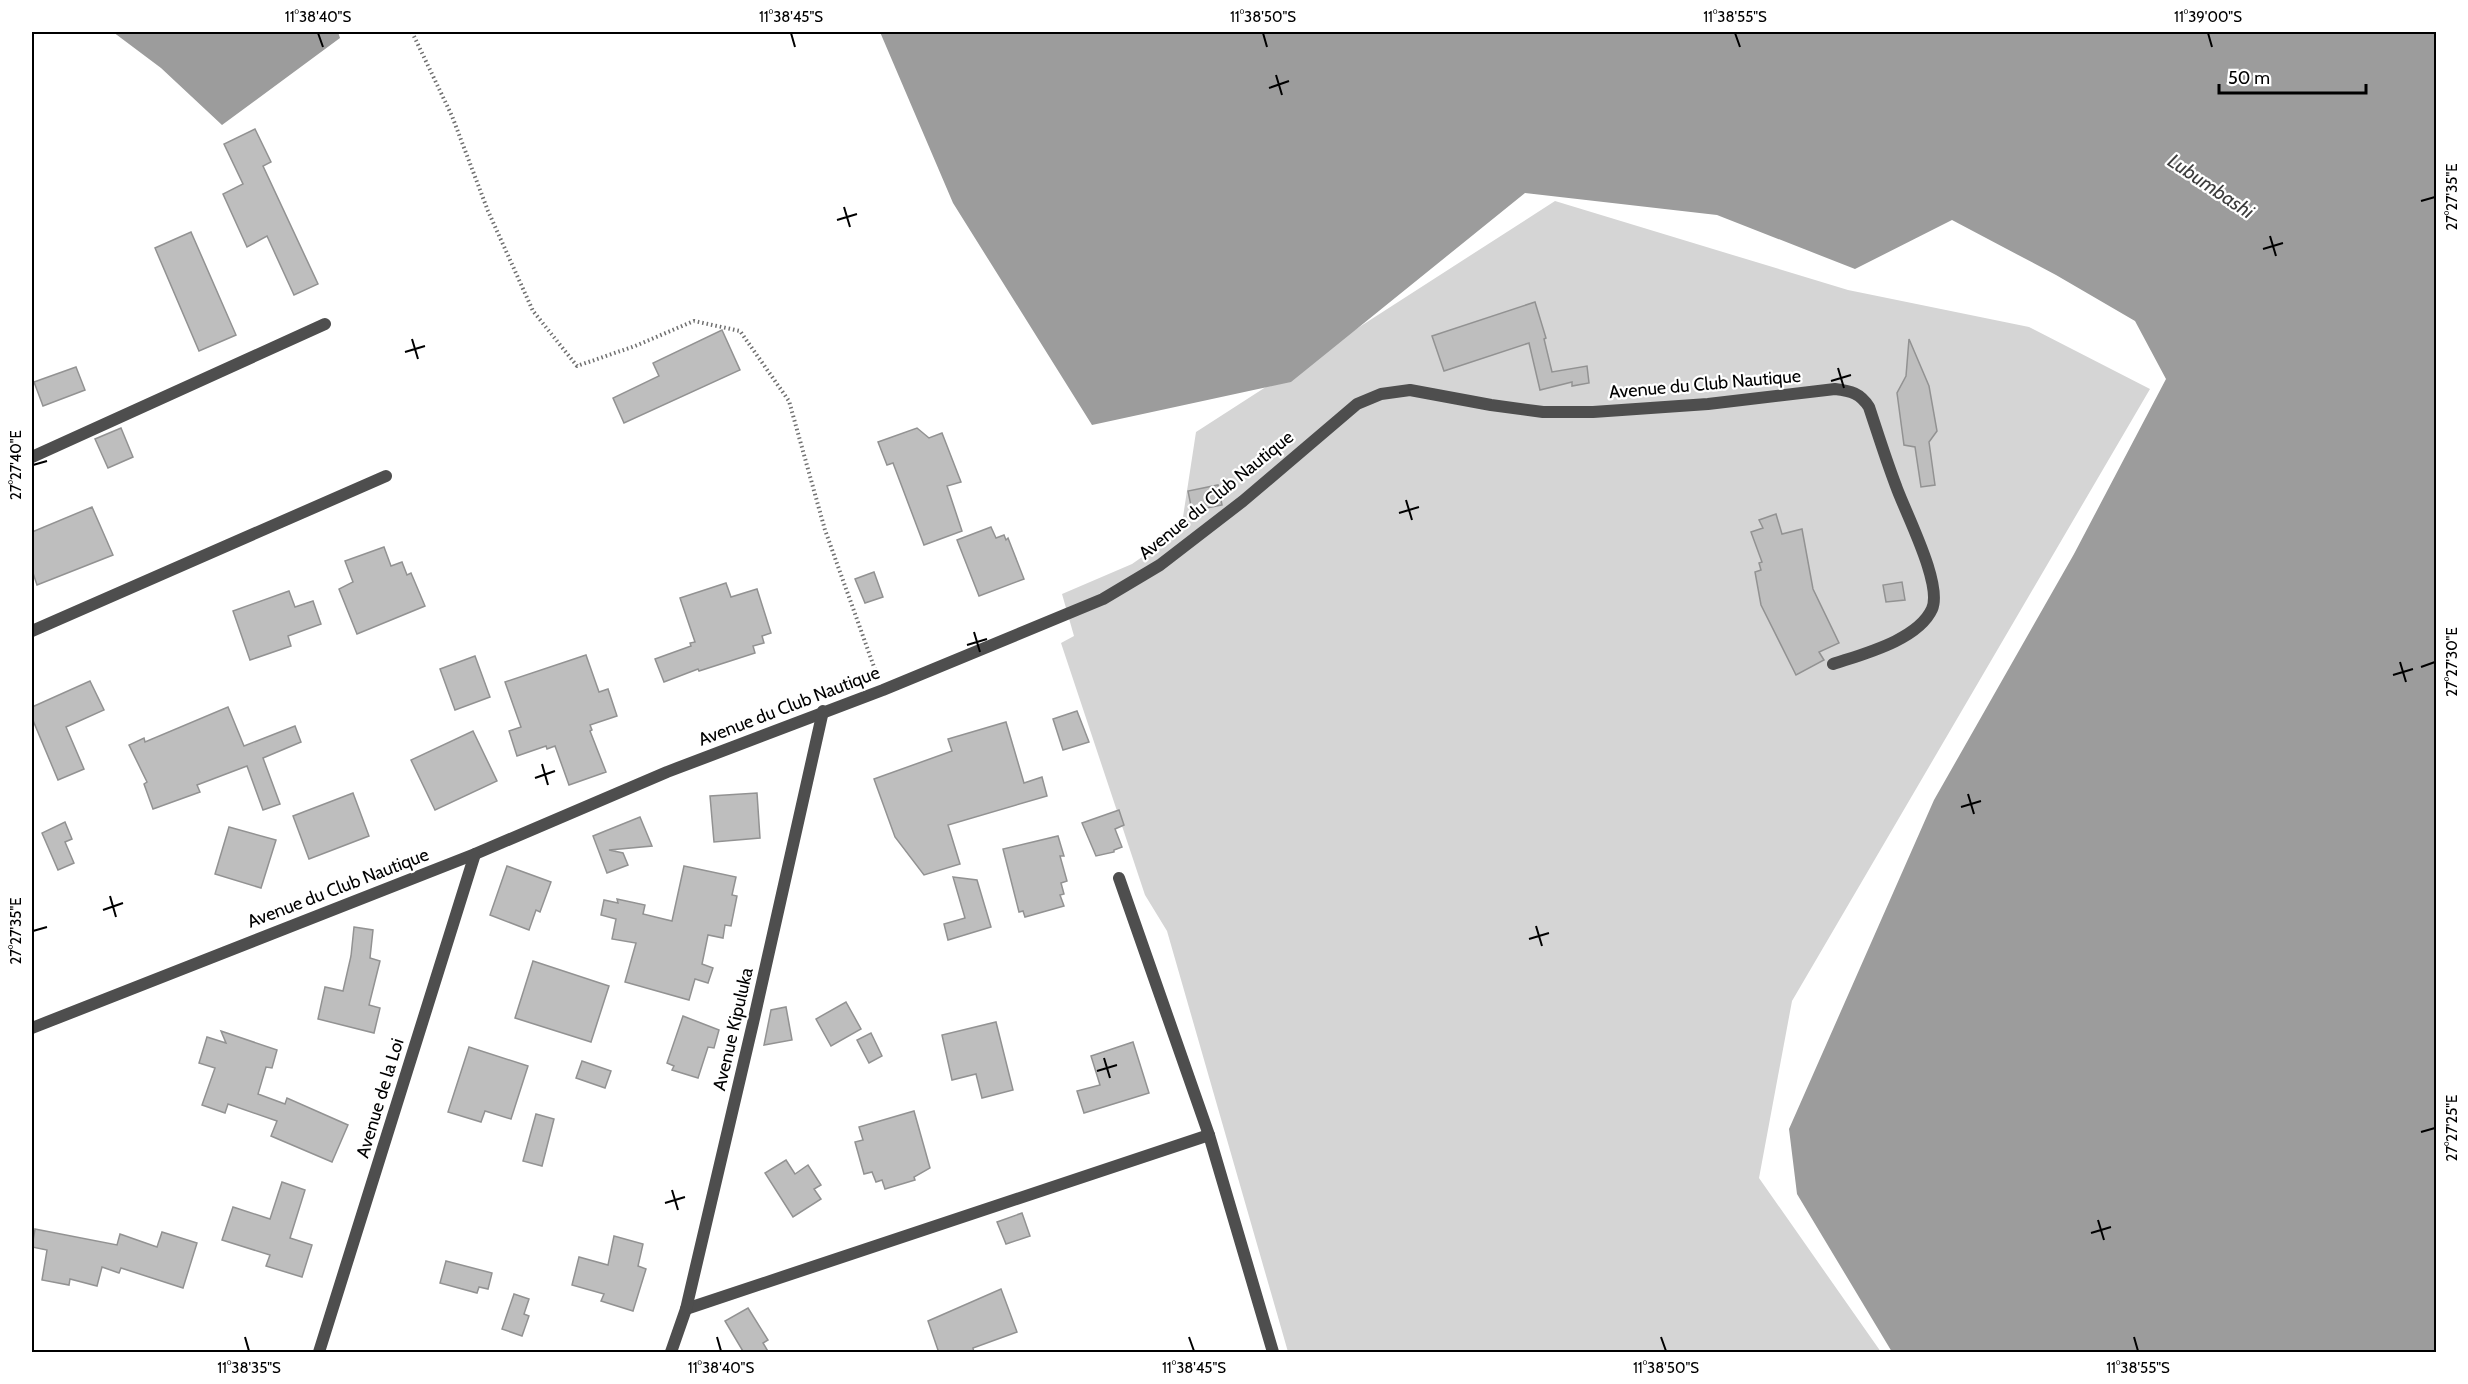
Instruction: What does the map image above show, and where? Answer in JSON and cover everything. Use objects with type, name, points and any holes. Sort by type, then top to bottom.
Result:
[{"type":"street","points":[[32,458],[326,324]]},
{"type":"street","name":"Avenue du Club Nautique","points":[[32,1028],[475,854],[667,772],[883,690],[1103,599],[1160,566],[1243,501],[1357,404],[1381,394],[1410,390],[1491,405],[1553,412],[1593,412],[1708,404],[1835,389],[1849,390],[1862,396],[1869,408],[1896,486],[1925,558],[1933,596],[1932,608],[1907,634],[1890,644],[1833,664]]},
{"type":"street","points":[[32,631],[386,476]]},
{"type":"street","name":"Avenue Kipuluka","points":[[671,1353],[686,1309],[823,711]]},
{"type":"street","name":"Avenue de la Loi","points":[[319,1353],[475,854]]},
{"type":"street","points":[[1119,878],[1209,1135],[1273,1353]]},
{"type":"street","points":[[686,1309],[1209,1135]]},
{"type":"path","points":[[412,32],[452,116],[488,211],[533,311],[577,366],[635,346],[694,321],[740,331],[789,400],[825,530],[883,690]]},
{"type":"shaded area","points":[[1555,201],[1848,290],[2029,327],[2150,389],[1792,1001],[1759,1178],[1881,1352],[1288,1352],[1167,931],[1145,895],[1061,643],[1074,636],[1062,594],[1132,564],[1181,530],[1196,432]]},
{"type":"water","points":[[113,32],[338,32],[340,38],[222,125],[161,68]]},
{"type":"water","name":"Lubumbashi","points":[[880,32],[2436,32],[2436,1352],[1892,1352],[1797,1194],[1789,1129],[1934,800],[2074,554],[2166,379],[2135,321],[2056,275],[1952,220],[1855,269],[1717,215],[1525,193],[1291,382],[1092,425],[953,203]]},
{"type":"building","points":[[255,129],[271,162],[263,166],[318,284],[294,295],[267,236],[247,247],[223,194],[243,184],[224,144]]},
{"type":"building","points":[[191,232],[236,335],[199,351],[155,248]]},
{"type":"building","points":[[1535,302],[1546,338],[1544,339],[1552,372],[1587,366],[1589,383],[1572,386],[1572,382],[1540,390],[1529,343],[1444,371],[1432,336]]},
{"type":"building","points":[[722,330],[740,370],[624,423],[613,398],[659,376],[653,363]]},
{"type":"building","points":[[1909,339],[1929,386],[1937,431],[1929,442],[1935,485],[1921,487],[1915,447],[1904,445],[1897,393],[1906,376]]},
{"type":"building","points":[[76,367],[85,390],[43,406],[34,382]]},
{"type":"building","points":[[121,428],[133,457],[108,468],[95,439]]},
{"type":"building","points":[[917,428],[929,438],[942,433],[961,482],[947,486],[962,531],[924,545],[893,463],[887,465],[878,442]]},
{"type":"building","points":[[1218,485],[1222,505],[1192,511],[1188,491]]},
{"type":"building","points":[[92,507],[113,555],[37,585],[32,570],[32,532]]},
{"type":"building","points":[[1776,514],[1782,534],[1802,529],[1813,589],[1839,643],[1819,652],[1824,660],[1796,675],[1761,605],[1755,572],[1761,570],[1759,563],[1762,562],[1751,532],[1763,528],[1759,520]]},
{"type":"building","points":[[991,527],[996,538],[1004,535],[1006,540],[1008,538],[1024,579],[979,596],[957,540]]},
{"type":"building","points":[[384,547],[391,566],[402,562],[407,575],[411,573],[425,606],[357,634],[339,589],[353,582],[345,561]]},
{"type":"building","points":[[874,572],[883,597],[865,603],[855,579]]},
{"type":"building","points":[[1902,582],[1905,600],[1886,602],[1883,585]]},
{"type":"building","points":[[726,583],[731,597],[757,589],[771,633],[762,636],[764,643],[753,646],[755,653],[699,671],[698,669],[664,682],[655,659],[691,646],[690,643],[695,642],[680,598]]},
{"type":"building","points":[[289,591],[295,607],[313,601],[321,624],[288,636],[291,646],[250,660],[233,611]]},
{"type":"building","points":[[586,655],[599,692],[608,689],[617,716],[590,725],[592,730],[590,731],[606,772],[569,785],[555,746],[547,749],[546,746],[517,756],[509,731],[521,727],[505,682]]},
{"type":"building","points":[[475,656],[490,697],[455,710],[440,669]]},
{"type":"building","points":[[90,681],[104,710],[66,727],[84,769],[58,780],[32,718],[32,707]]},
{"type":"building","points":[[228,707],[244,746],[295,726],[301,742],[263,758],[280,804],[263,810],[247,766],[197,785],[200,792],[153,809],[144,784],[147,782],[129,745],[144,738],[145,742]]},
{"type":"building","points":[[1077,711],[1089,742],[1063,750],[1053,719]]},
{"type":"building","points":[[1006,722],[1024,783],[1042,777],[1047,796],[948,825],[960,864],[924,875],[895,837],[874,779],[952,751],[948,739]]},
{"type":"building","points":[[473,731],[497,781],[435,810],[411,760]]},
{"type":"building","points":[[353,793],[369,836],[309,859],[293,816]]},
{"type":"building","points":[[757,793],[760,838],[714,842],[710,796]]},
{"type":"building","points":[[1119,810],[1124,825],[1115,829],[1122,847],[1114,852],[1096,856],[1082,823]]},
{"type":"building","points":[[640,817],[652,846],[609,850],[623,853],[628,865],[607,873],[593,836]]},
{"type":"building","points":[[65,822],[72,839],[65,842],[74,863],[58,870],[42,833]]},
{"type":"building","points":[[229,827],[276,840],[261,888],[215,874]]},
{"type":"building","points":[[1058,836],[1064,856],[1060,856],[1067,881],[1061,883],[1064,894],[1060,895],[1064,906],[1025,917],[1023,911],[1019,912],[1003,849]]},
{"type":"building","points":[[507,866],[551,882],[540,912],[536,910],[529,930],[490,915]]},
{"type":"building","points":[[684,866],[736,877],[732,895],[737,896],[731,926],[725,925],[723,938],[708,935],[702,964],[713,968],[708,983],[695,979],[689,1000],[625,982],[636,943],[612,939],[616,919],[601,915],[604,900],[618,903],[617,899],[645,905],[643,914],[672,921]]},
{"type":"building","points":[[953,877],[977,880],[991,927],[948,940],[944,924],[965,918]]},
{"type":"building","points":[[354,927],[373,930],[370,958],[380,961],[369,1005],[380,1008],[374,1033],[318,1019],[325,987],[343,991],[351,956]]},
{"type":"building","points":[[533,961],[609,986],[591,1042],[515,1018]]},
{"type":"building","points":[[846,1002],[861,1029],[831,1046],[816,1019]]},
{"type":"building","points":[[786,1007],[792,1040],[764,1045],[771,1010]]},
{"type":"building","points":[[683,1016],[719,1030],[714,1048],[708,1047],[698,1078],[672,1070],[674,1066],[667,1063]]},
{"type":"building","points":[[996,1022],[1013,1090],[982,1098],[976,1074],[952,1080],[942,1035]]},
{"type":"building","points":[[221,1031],[277,1050],[272,1068],[266,1067],[258,1094],[285,1104],[287,1098],[348,1125],[332,1162],[271,1136],[277,1121],[228,1104],[225,1113],[202,1105],[215,1068],[199,1063],[207,1037],[226,1043]]},
{"type":"building","points":[[871,1033],[882,1056],[869,1063],[857,1040]]},
{"type":"building","points":[[1133,1042],[1149,1093],[1084,1113],[1077,1091],[1100,1085],[1091,1056]]},
{"type":"building","points":[[469,1047],[528,1066],[511,1119],[485,1111],[481,1122],[448,1112]]},
{"type":"building","points":[[582,1061],[611,1071],[605,1088],[576,1078]]},
{"type":"building","points":[[914,1111],[930,1168],[914,1177],[915,1180],[885,1189],[882,1180],[876,1182],[872,1172],[864,1174],[855,1142],[863,1140],[859,1127]]},
{"type":"building","points":[[536,1114],[554,1119],[542,1166],[523,1161]]},
{"type":"building","points":[[786,1160],[795,1174],[808,1165],[821,1185],[814,1189],[821,1199],[793,1217],[765,1173]]},
{"type":"building","points":[[282,1182],[305,1190],[290,1238],[312,1245],[302,1277],[266,1266],[270,1255],[222,1240],[233,1207],[270,1219]]},
{"type":"building","points":[[1022,1213],[1030,1236],[1006,1244],[997,1222]]},
{"type":"building","points":[[35,1229],[117,1245],[120,1234],[157,1247],[162,1232],[197,1243],[183,1288],[121,1268],[119,1273],[102,1267],[97,1286],[70,1279],[69,1285],[42,1280],[47,1250],[32,1247]]},
{"type":"building","points":[[614,1236],[643,1244],[638,1266],[646,1269],[633,1311],[601,1301],[604,1294],[572,1285],[579,1257],[608,1265]]},
{"type":"building","points":[[446,1261],[492,1273],[488,1289],[479,1287],[477,1293],[440,1283]]},
{"type":"building","points":[[1001,1289],[1017,1332],[973,1348],[974,1353],[939,1353],[928,1321]]},
{"type":"building","points":[[514,1294],[529,1299],[524,1314],[529,1316],[522,1336],[502,1329]]},
{"type":"building","points":[[748,1308],[768,1340],[763,1343],[769,1353],[744,1353],[725,1321]]}]
